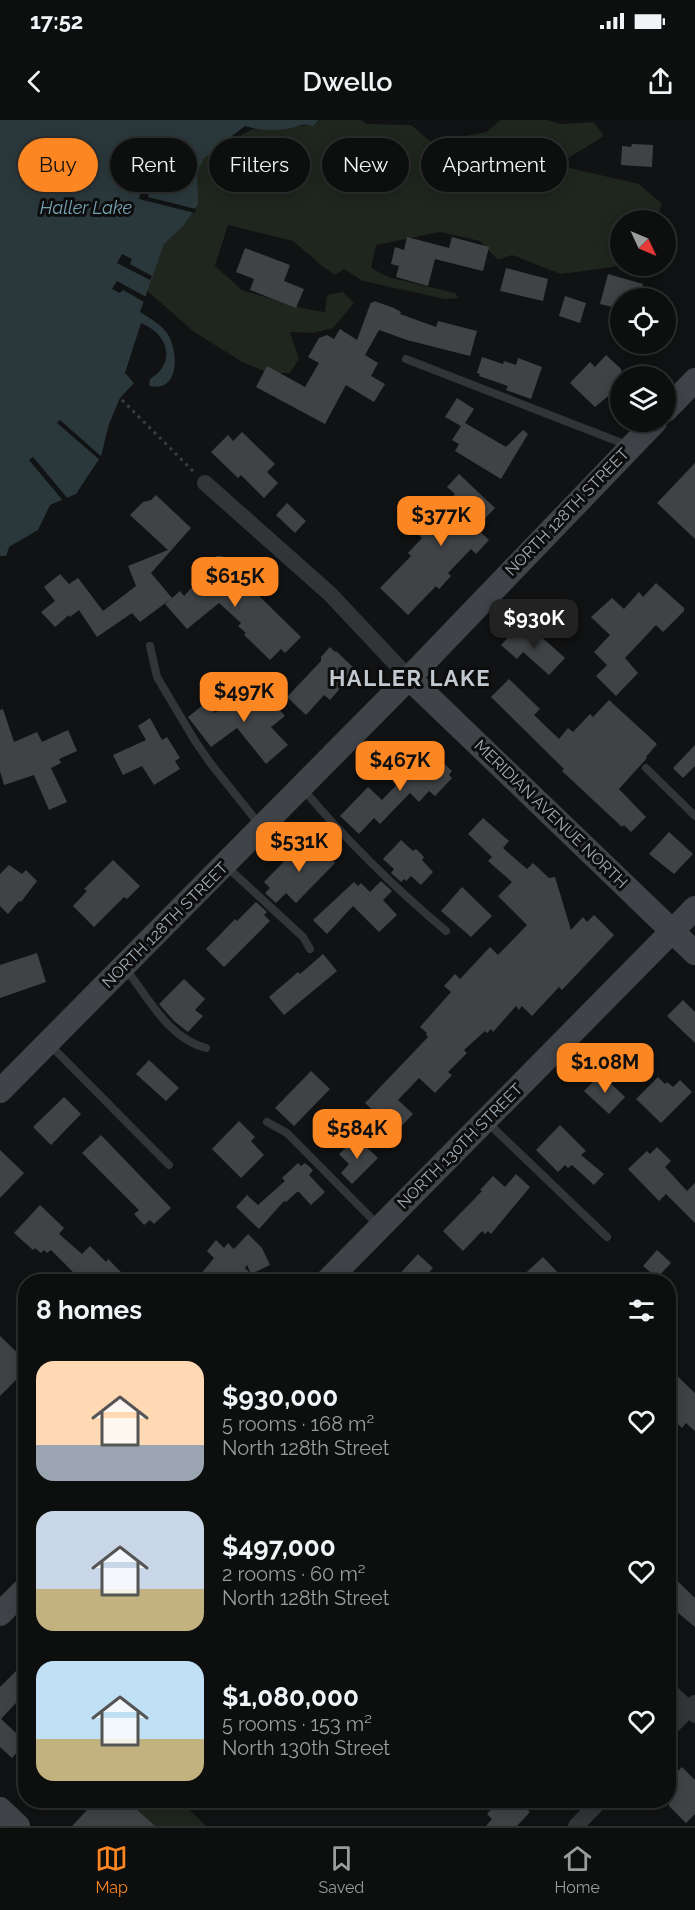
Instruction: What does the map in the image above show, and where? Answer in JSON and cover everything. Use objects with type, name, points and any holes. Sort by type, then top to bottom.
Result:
[{"type":"street","points":[[676,400],[695,380]]},
{"type":"street","name":"NORTH 128TH STREET","points":[[0,1091],[410,678],[645,432]]},
{"type":"street","name":"MERIDIAN AVENUE NORTH","points":[[205,483],[330,594],[410,678],[695,953]]},
{"type":"street","name":"NORTH 130TH STREET","points":[[334,1274],[695,908]]},
{"type":"street","points":[[0,1614],[18,1596]]},
{"type":"street","points":[[676,1696],[693,1709],[676,1724]]},
{"type":"street","points":[[576,1826],[593,1808]]},
{"type":"street","points":[[0,1809],[18,1826]]},
{"type":"lane","points":[[406,359],[631,446]]},
{"type":"lane","points":[[150,646],[157,677],[195,741],[262,827]]},
{"type":"lane","points":[[645,768],[695,816]]},
{"type":"lane","points":[[301,786],[333,825],[446,931]]},
{"type":"lane","points":[[225,865],[303,938],[310,949]]},
{"type":"lane","points":[[124,966],[161,1017],[186,1041],[206,1048]]},
{"type":"lane","points":[[48,1043],[169,1165]]},
{"type":"lane","points":[[485,1121],[607,1238]]},
{"type":"lane","points":[[267,1122],[287,1133],[380,1227]]},
{"type":"path","points":[[122,400],[205,483]]},
{"type":"shaded area","points":[[319,120],[361,120],[367,124],[411,125],[426,138],[421,138],[421,192],[567,192],[567,167],[639,184],[662,204],[660,210],[610,210],[610,268],[561,274],[512,255],[498,260],[480,241],[440,232],[376,245],[371,268],[388,277],[455,293],[459,298],[445,299],[363,281],[344,269],[335,275],[293,241],[228,225],[215,266],[242,290],[302,308],[325,312],[327,295],[343,292],[354,303],[333,328],[313,333],[290,332],[299,359],[290,373],[269,373],[242,362],[193,331],[144,288],[179,192],[197,192],[197,156],[209,150],[209,192],[310,192],[310,138],[234,138],[262,125],[304,126],[319,122]]},
{"type":"shaded area","points":[[501,120],[547,120],[561,124],[594,122],[604,136],[567,159],[567,138],[453,138],[486,132]]},
{"type":"shaded area","points":[[135,1808],[187,1808],[206,1826],[117,1826]]},
{"type":"water","name":"Haller Lake","points":[[0,120],[319,120],[313,126],[302,125],[280,130],[245,126],[231,138],[209,138],[209,155],[205,157],[197,171],[198,204],[184,225],[164,244],[140,312],[161,327],[171,341],[175,360],[171,377],[167,383],[149,386],[150,379],[164,365],[166,349],[158,334],[141,323],[125,373],[134,383],[120,398],[109,424],[101,456],[76,494],[50,505],[38,530],[9,547],[6,556],[0,556]]},
{"type":"pier","points":[[141,192],[149,192],[148,197],[196,209],[195,213],[139,199]]},
{"type":"pier","points":[[122,254],[132,259],[130,264],[152,276],[150,280],[117,263]]},
{"type":"pier","points":[[117,281],[148,298],[146,303],[123,290],[120,293],[112,289]]},
{"type":"pier","points":[[60,420],[103,458],[101,461],[57,423]]},
{"type":"pier","points":[[33,457],[69,500],[65,503],[29,460]]},
{"type":"building","points":[[632,144],[653,145],[652,167],[621,165],[622,146],[631,147]]},
{"type":"building","points":[[407,237],[449,248],[452,237],[489,247],[483,271],[435,259],[428,286],[396,277],[399,266],[391,264],[395,247],[404,250]]},
{"type":"building","points":[[245,248],[290,265],[284,281],[304,289],[296,308],[250,290],[254,279],[236,272]]},
{"type":"building","points":[[506,268],[548,279],[543,301],[500,291]]},
{"type":"building","points":[[608,274],[643,284],[642,288],[610,288],[610,306],[600,304]]},
{"type":"building","points":[[565,296],[586,303],[580,323],[559,316]]},
{"type":"building","points":[[371,302],[394,308],[401,312],[400,314],[436,327],[438,321],[477,331],[470,356],[407,340],[379,330],[365,355],[378,363],[371,376],[385,384],[374,402],[346,385],[325,424],[256,387],[267,366],[305,387],[319,363],[308,357],[319,338],[327,335],[334,339],[340,329],[357,340]]},
{"type":"building","points":[[606,355],[618,366],[610,366],[610,394],[595,407],[570,383],[590,362],[595,367]]},
{"type":"building","points":[[482,357],[503,364],[504,361],[516,365],[518,358],[542,367],[531,399],[506,390],[508,386],[479,376],[480,374],[477,373]]},
{"type":"building","points":[[457,398],[474,409],[465,423],[506,447],[523,430],[528,434],[501,479],[455,451],[459,444],[452,440],[461,426],[445,417]]},
{"type":"building","points":[[242,432],[275,464],[267,472],[278,483],[264,498],[241,475],[238,478],[211,452],[228,435],[233,441]]},
{"type":"building","points":[[695,463],[695,539],[657,503]]},
{"type":"building","points":[[459,474],[495,508],[476,528],[489,540],[476,554],[471,549],[448,573],[451,576],[439,589],[436,586],[408,615],[380,588],[411,556],[408,553],[422,538],[418,534],[455,494],[447,487]]},
{"type":"building","points":[[156,495],[191,528],[151,573],[172,598],[140,622],[132,613],[97,637],[79,610],[55,627],[41,612],[55,601],[44,587],[60,574],[69,584],[78,578],[103,611],[136,586],[128,566],[168,550],[130,515],[143,502],[151,500]]},
{"type":"building","points":[[287,503],[306,521],[295,533],[276,515]]},
{"type":"building","points":[[216,556],[222,556],[252,583],[249,586],[301,637],[285,653],[281,649],[270,660],[244,635],[246,633],[238,626],[241,623],[219,603],[187,629],[165,604],[180,591],[184,596],[209,569],[210,563]]},
{"type":"building","points":[[656,583],[684,608],[684,611],[663,632],[656,625],[625,658],[638,673],[616,696],[596,676],[607,665],[594,652],[610,635],[591,617],[612,598],[624,609],[639,592],[643,597]]},
{"type":"building","points":[[517,627],[530,639],[536,632],[565,658],[549,675],[523,652],[517,659],[501,645]]},
{"type":"building","points":[[330,647],[356,670],[330,700],[324,695],[306,715],[287,697],[321,661],[321,657]]},
{"type":"building","points":[[509,679],[540,709],[534,715],[559,739],[568,728],[573,732],[590,714],[593,717],[609,700],[657,744],[619,789],[646,817],[631,832],[624,825],[622,827],[562,771],[564,769],[491,697]]},
{"type":"building","points":[[259,686],[285,716],[271,727],[288,745],[266,764],[237,728],[211,747],[188,717],[207,702],[215,713],[235,697],[241,703]]},
{"type":"building","points":[[3,709],[14,742],[37,732],[42,742],[68,730],[77,751],[59,759],[61,763],[51,768],[67,802],[49,810],[34,775],[4,785],[0,771],[0,710]]},
{"type":"building","points":[[150,718],[162,740],[167,737],[180,758],[175,761],[180,769],[154,785],[142,766],[123,775],[113,755],[146,740],[138,726]]},
{"type":"building","points":[[695,745],[695,766],[683,778],[673,768]]},
{"type":"building","points":[[427,747],[452,771],[449,775],[452,778],[435,796],[429,791],[419,802],[410,793],[380,824],[374,818],[359,834],[340,816],[368,787],[382,800],[414,767],[411,765]]},
{"type":"building","points":[[483,818],[509,841],[503,848],[527,869],[533,863],[549,878],[555,877],[571,930],[583,917],[587,922],[594,915],[614,935],[562,990],[559,987],[532,1016],[522,1006],[519,1010],[516,1006],[493,1032],[491,1029],[487,1033],[485,1031],[464,1050],[467,1053],[448,1072],[452,1075],[435,1093],[419,1078],[398,1100],[413,1114],[396,1132],[365,1103],[428,1037],[420,1027],[451,992],[444,986],[455,974],[460,979],[490,947],[498,955],[527,925],[498,896],[512,882],[488,861],[492,857],[468,834]]},
{"type":"building","points":[[669,832],[693,854],[674,874],[649,854]]},
{"type":"building","points":[[307,838],[335,863],[296,903],[286,893],[276,903],[265,893],[270,888],[264,882]]},
{"type":"building","points":[[401,840],[424,857],[422,860],[433,872],[421,885],[411,876],[401,882],[391,873],[394,869],[383,859]]},
{"type":"building","points":[[113,860],[140,886],[127,899],[124,897],[94,927],[73,906],[87,891],[84,889]]},
{"type":"building","points":[[9,865],[22,874],[26,870],[37,881],[21,902],[19,901],[8,914],[0,906],[0,874]]},
{"type":"building","points":[[381,881],[392,891],[383,900],[397,915],[379,932],[353,906],[327,934],[313,920],[354,882],[358,886],[361,883],[370,892]]},
{"type":"building","points":[[462,887],[492,916],[471,937],[441,911]]},
{"type":"building","points":[[256,902],[267,912],[264,915],[270,921],[224,967],[206,949],[235,919],[237,921]]},
{"type":"building","points":[[37,953],[46,982],[0,998],[0,965]]},
{"type":"building","points":[[323,954],[337,971],[284,1015],[269,997]]},
{"type":"building","points":[[184,979],[205,999],[195,1010],[203,1016],[188,1032],[174,1021],[159,1004]]},
{"type":"building","points":[[683,1000],[695,1012],[695,1043],[667,1016]]},
{"type":"building","points":[[149,1060],[179,1088],[166,1101],[136,1074]]},
{"type":"building","points":[[311,1071],[330,1089],[294,1126],[275,1108]]},
{"type":"building","points":[[601,1074],[625,1097],[609,1114],[584,1091]]},
{"type":"building","points":[[658,1077],[665,1084],[667,1082],[673,1087],[680,1080],[692,1092],[661,1123],[636,1099]]},
{"type":"building","points":[[64,1097],[81,1114],[51,1145],[33,1127]]},
{"type":"building","points":[[239,1121],[255,1137],[251,1141],[264,1155],[241,1178],[212,1149]]},
{"type":"building","points":[[560,1125],[586,1151],[581,1155],[604,1174],[594,1185],[572,1165],[568,1168],[565,1165],[558,1172],[536,1150]]},
{"type":"building","points":[[101,1135],[171,1208],[154,1224],[150,1220],[144,1225],[134,1214],[139,1210],[82,1153]]},
{"type":"building","points":[[357,1138],[378,1158],[352,1184],[341,1173],[349,1164],[339,1154]]},
{"type":"building","points":[[657,1147],[671,1161],[665,1167],[687,1191],[695,1183],[695,1223],[666,1194],[659,1201],[628,1169],[647,1151],[650,1154]]},
{"type":"building","points":[[0,1150],[24,1173],[0,1198]]},
{"type":"building","points":[[298,1163],[301,1166],[305,1163],[313,1170],[309,1175],[325,1192],[311,1205],[297,1192],[286,1202],[284,1201],[259,1229],[236,1207],[247,1195],[258,1205],[285,1181],[282,1178]]},
{"type":"building","points":[[516,1174],[530,1187],[491,1234],[488,1231],[485,1234],[482,1231],[463,1251],[443,1231],[482,1191],[480,1190],[493,1176],[505,1187]]},
{"type":"building","points":[[40,1205],[64,1228],[59,1234],[82,1254],[90,1246],[106,1262],[108,1259],[123,1274],[75,1274],[51,1250],[47,1253],[44,1250],[41,1253],[35,1248],[33,1250],[14,1233]]},
{"type":"building","points":[[248,1234],[262,1248],[270,1265],[251,1274],[201,1274],[214,1258],[207,1251],[216,1240],[224,1248],[228,1243],[234,1249]]},
{"type":"building","points":[[657,1250],[671,1263],[661,1274],[652,1274],[643,1266]]},
{"type":"building","points":[[418,1254],[433,1268],[427,1274],[399,1274]]},
{"type":"building","points":[[543,1257],[559,1274],[525,1274]]},
{"type":"building","points":[[0,1336],[18,1353],[18,1378],[0,1396]]},
{"type":"building","points":[[676,1375],[695,1393],[695,1431],[686,1423],[682,1428],[676,1422]]},
{"type":"building","points":[[676,1580],[695,1598],[695,1627],[677,1612]]},
{"type":"building","points":[[18,1669],[18,1701],[1,1719],[18,1735],[18,1751],[12,1758],[0,1747],[0,1687]]},
{"type":"building","points":[[682,1767],[695,1780],[695,1814],[686,1823],[671,1808],[676,1808],[676,1773]]},
{"type":"building","points":[[135,1808],[155,1826],[72,1826],[88,1809]]},
{"type":"building","points":[[493,1808],[526,1808],[530,1812],[517,1826],[486,1826],[492,1819],[487,1814]]},
{"type":"district","name":"HALLER LAKE","points":[[410,678]]}]
